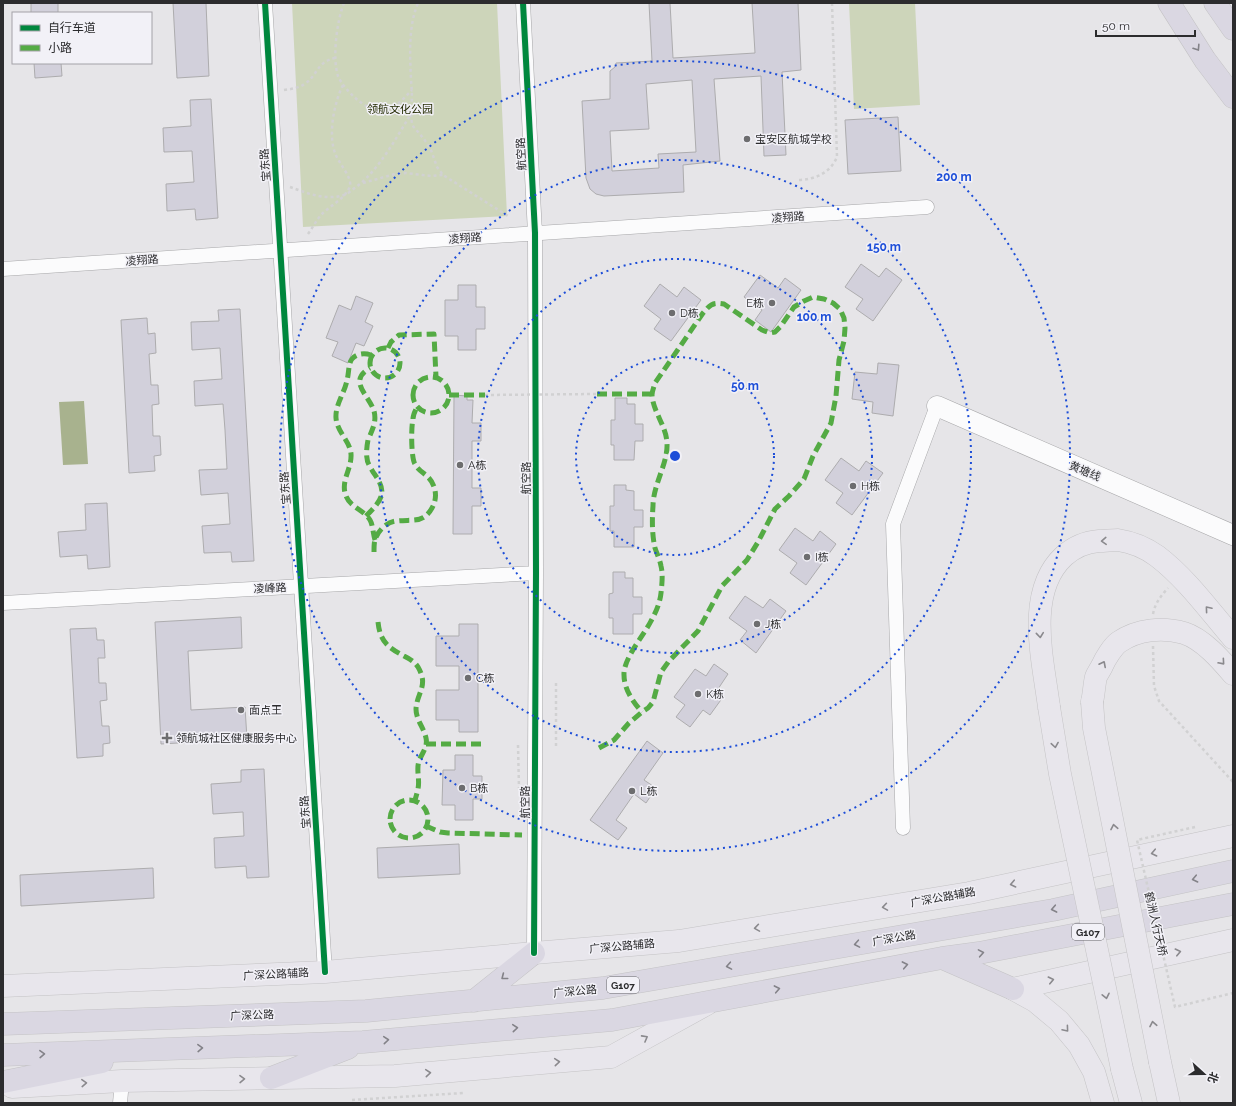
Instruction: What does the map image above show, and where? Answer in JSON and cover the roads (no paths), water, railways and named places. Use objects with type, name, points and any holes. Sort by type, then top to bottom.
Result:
[{"type":"highway","points":[[1168,3],[1205,60],[1233,97]]},
{"type":"highway","points":[[1216,3],[1233,29]]},
{"type":"highway","name":"广深公路","points":[[7,1022],[366,1011],[603,988],[1053,910],[1233,871]]},
{"type":"highway","name":"G107","points":[[3,1055],[362,1042],[612,1020],[942,958],[979,953],[1233,904]]},
{"type":"highway","points":[[474,1001],[534,953]]},
{"type":"highway","points":[[942,958],[1013,989]]},
{"type":"highway","points":[[271,1078],[362,1042]]},
{"type":"highway","points":[[3,1082],[166,1049]]},
{"type":"main road","points":[[1131,1103],[1122,1069],[1060,774],[1039,631],[1040,605],[1046,583],[1056,564],[1072,548],[1093,541],[1117,540],[1137,545],[1156,555],[1174,570],[1233,638]]},
{"type":"main road","points":[[1169,1101],[1094,728],[1092,702],[1096,677],[1105,659],[1118,642],[1135,634],[1149,630],[1168,630],[1185,634],[1203,644],[1219,657],[1233,674]]},
{"type":"main road","name":"广深公路辅路","points":[[3,986],[325,972],[679,941],[969,893],[1233,836]]},
{"type":"main road","points":[[1013,989],[1233,940]]},
{"type":"main road","points":[[1013,989],[1035,1001],[1059,1021],[1079,1045],[1094,1072],[1103,1103]]},
{"type":"main road","points":[[3,1088],[122,1081],[395,1076],[611,1057],[712,1001]]},
{"type":"street","name":"宝东路","points":[[265,3],[325,972]]},
{"type":"street","name":"航空路","points":[[523,3],[535,234],[536,573],[534,953]]},
{"type":"street","name":"凌翔路","points":[[3,269],[927,207]]},
{"type":"street","name":"黄塘线","points":[[937,406],[1233,535]]},
{"type":"street","points":[[902,828],[893,524],[937,406]]},
{"type":"street","name":"凌峰路","points":[[3,604],[536,573]]},
{"type":"street","points":[[120,1103],[122,1081]]},
{"type":"place","name":"宝安区航城学校","points":[[747,139]]},
{"type":"place","name":"E栋","points":[[772,303]]},
{"type":"place","name":"D栋","points":[[672,313]]},
{"type":"place","name":"A栋","points":[[460,465]]},
{"type":"place","name":"H栋","points":[[853,486]]},
{"type":"place","name":"I栋","points":[[807,557]]},
{"type":"place","name":"J栋","points":[[757,624]]},
{"type":"place","name":"C栋","points":[[468,678]]},
{"type":"place","name":"K栋","points":[[698,694]]},
{"type":"place","name":"面点王","points":[[241,710]]},
{"type":"place","name":"领航城社区健康服务中心","points":[[167,738]]},
{"type":"place","name":"B栋","points":[[462,788]]},
{"type":"place","name":"L栋","points":[[632,791]]},
{"type":"park label","name":"领航文化公园","points":[[400,109]]}]
